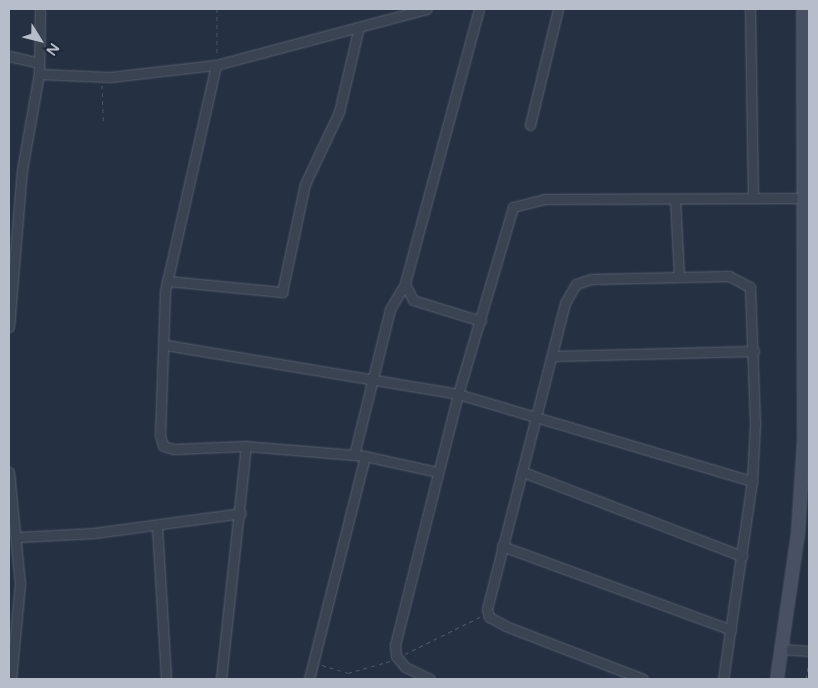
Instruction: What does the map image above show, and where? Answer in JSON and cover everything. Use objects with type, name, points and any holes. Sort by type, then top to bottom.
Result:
[{"type":"street","points":[[9,327],[22,170],[38,74],[40,9]]},
{"type":"street","points":[[38,74],[101,77],[216,65],[426,9]]},
{"type":"street","points":[[354,455],[394,297],[405,284],[479,9]]},
{"type":"street","points":[[530,125],[558,9]]},
{"type":"street","points":[[750,9],[752,198]]},
{"type":"street","points":[[777,679],[798,533],[804,441],[803,9]]},
{"type":"street","points":[[167,280],[282,292],[305,184],[340,112],[359,27]]},
{"type":"street","points":[[9,56],[38,63]]},
{"type":"street","points":[[216,65],[167,280],[166,345],[160,434],[164,446],[174,450],[246,446],[365,456],[438,472]]},
{"type":"street","points":[[430,679],[405,667],[396,656],[395,645],[458,394],[481,320],[507,216],[518,203],[802,198]]},
{"type":"street","points":[[675,199],[679,276]]},
{"type":"street","points":[[643,679],[624,676],[490,617],[488,595],[554,356],[565,303],[576,284],[591,279],[729,276],[746,282],[752,302],[754,351],[752,481],[723,679]]},
{"type":"street","points":[[405,284],[414,300],[481,320]]},
{"type":"street","points":[[166,345],[458,394],[538,415],[752,481]]},
{"type":"street","points":[[554,356],[754,351]]},
{"type":"street","points":[[221,679],[241,513],[246,446]]},
{"type":"street","points":[[309,679],[365,456]]},
{"type":"street","points":[[9,472],[18,537],[19,601],[11,679]]},
{"type":"street","points":[[523,472],[742,556]]},
{"type":"street","points":[[18,537],[157,526],[241,513]]},
{"type":"street","points":[[157,526],[166,679]]},
{"type":"street","points":[[502,546],[731,630]]},
{"type":"street","points":[[781,649],[809,651]]},
{"type":"path","points":[[216,65],[221,35],[217,9]]},
{"type":"path","points":[[101,77],[103,123]]},
{"type":"path","points":[[806,679],[809,660]]}]
